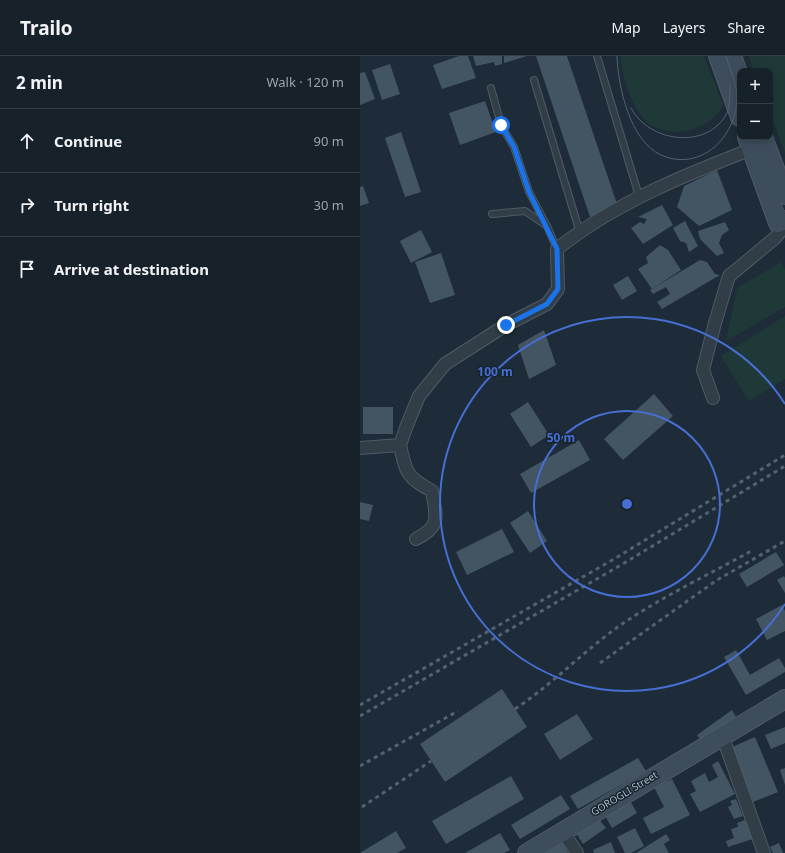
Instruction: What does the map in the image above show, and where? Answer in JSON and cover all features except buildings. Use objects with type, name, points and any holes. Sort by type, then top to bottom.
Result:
[{"type":"main road","points":[[718,56],[737,109]]},
{"type":"main road","points":[[732,56],[737,70]]},
{"type":"main road","points":[[757,141],[785,195]]},
{"type":"main road","points":[[757,141],[778,223],[785,220]]},
{"type":"main road","name":"GOROGLI Street","points":[[527,853],[562,830],[785,699]]},
{"type":"street","points":[[416,539],[430,532],[436,519],[432,491],[414,481],[405,469],[400,445],[419,396],[445,364],[506,325],[547,304],[558,289],[557,249],[639,196],[757,141]]},
{"type":"street","points":[[713,398],[703,370],[729,276],[775,238],[785,226]]},
{"type":"street","points":[[360,448],[400,445]]},
{"type":"street","points":[[722,735],[764,853]]},
{"type":"street","points":[[562,830],[577,853]]},
{"type":"lane","points":[[597,56],[639,196]]},
{"type":"lane","points":[[534,80],[580,233]]},
{"type":"lane","points":[[491,88],[501,125],[514,147],[529,192],[557,249]]},
{"type":"lane","points":[[492,214],[524,211],[547,226]]},
{"type":"green space","points":[[621,56],[704,56],[723,105],[716,115],[696,128],[671,132],[659,129],[649,123],[636,108],[624,79]]},
{"type":"green space","points":[[749,56],[785,56],[785,153],[773,121],[773,68],[753,68]]},
{"type":"green space","points":[[781,262],[785,270],[785,307],[726,341],[737,288]]},
{"type":"green space","points":[[785,316],[785,379],[749,401],[721,356]]},
{"type":"tram line","points":[[617,56],[623,97],[634,126],[641,138],[650,148],[661,155],[677,159],[692,158],[705,153],[717,144],[727,133],[737,104],[736,88],[726,56]]},
{"type":"tram line","points":[[631,108],[640,120],[651,129],[664,135],[679,138],[693,137],[707,133],[718,125],[727,113],[730,85]]},
{"type":"railway","points":[[360,705],[614,559],[785,455]]},
{"type":"railway","points":[[360,716],[621,565],[785,466]]},
{"type":"railway","points":[[600,663],[717,580],[785,541]]},
{"type":"railway","points":[[515,709],[541,690],[602,639],[631,618],[665,597],[753,550]]},
{"type":"railway","points":[[360,766],[458,711]]},
{"type":"railway","points":[[362,807],[431,761]]},
{"type":"route","points":[[501,125],[514,147],[529,192],[557,249],[556,266],[558,289],[547,304],[506,325]]}]
